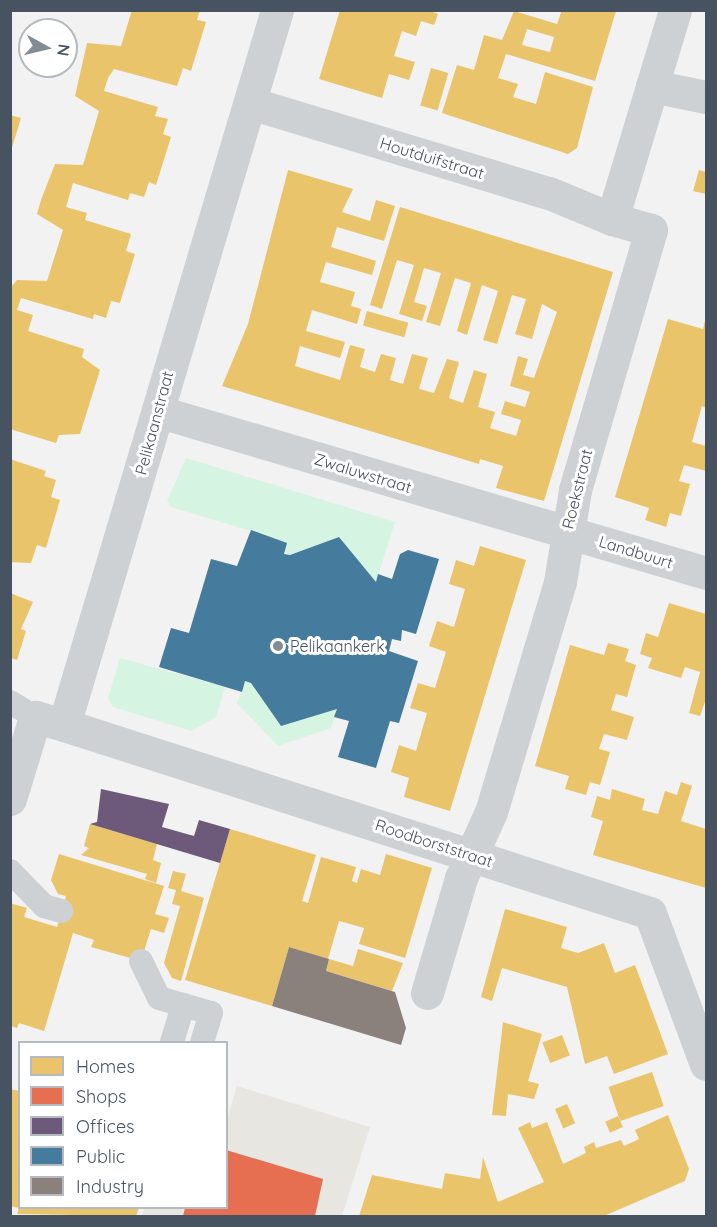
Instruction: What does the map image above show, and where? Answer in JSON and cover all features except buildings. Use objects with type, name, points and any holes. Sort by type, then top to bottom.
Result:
[{"type":"street","name":"Pelikaanstraat","points":[[10,799],[36,715],[160,412],[167,372],[278,10]]},
{"type":"street","points":[[612,219],[675,10]]},
{"type":"street","points":[[652,86],[706,98]]},
{"type":"street","name":"Houtduifstraat","points":[[250,103],[549,193],[612,219]]},
{"type":"street","name":"Roekstraat","points":[[427,993],[471,853],[491,813],[560,582],[566,533],[651,230],[612,219]]},
{"type":"street","name":"Zwaluwstraat","points":[[160,412],[566,533]]},
{"type":"street","name":"Landbuurt","points":[[566,533],[706,573]]},
{"type":"street","name":"Roodborststraat","points":[[36,715],[131,751],[471,853],[650,913],[706,1064]]},
{"type":"lane","points":[[10,871],[44,906],[61,911]]},
{"type":"lane","points":[[141,961],[159,998],[211,1013],[202,1041]]},
{"type":"lane","points":[[172,1041],[183,1005]]},
{"type":"shaded area","points":[[237,1086],[370,1127],[342,1216],[142,1216],[145,1209],[228,1209],[228,1117]]},
{"type":"green space","points":[[186,458],[395,522],[376,582],[339,537],[290,555],[251,531],[171,507],[167,501]]},
{"type":"green space","points":[[120,658],[225,687],[216,717],[192,731],[113,707],[108,698]]},
{"type":"green space","points":[[245,681],[337,709],[331,728],[278,746],[237,703]]},
{"type":"place","name":"Pelikaankerk","points":[[278,646]]}]
